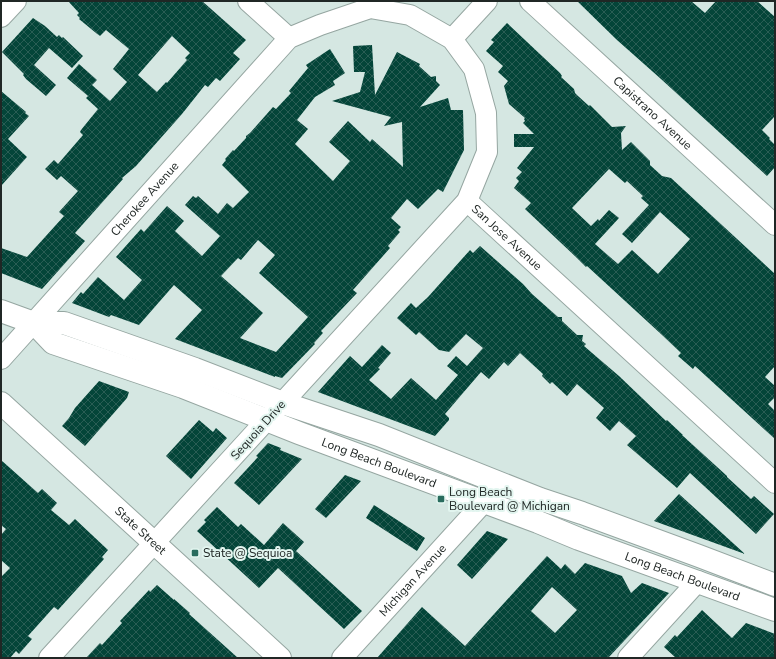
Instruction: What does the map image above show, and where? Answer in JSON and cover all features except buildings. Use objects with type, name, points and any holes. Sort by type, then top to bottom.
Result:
[{"type":"main road","name":"Long Beach Boulevard","points":[[1,311],[34,323],[64,323],[195,369],[282,403],[379,435],[540,499],[582,513],[775,585]]},
{"type":"main road","name":"Long Beach Boulevard","points":[[34,323],[53,342],[183,387],[483,503],[775,610]]},
{"type":"main road","name":"State Street","points":[[1,403],[280,658]]},
{"type":"main road","points":[[698,581],[704,576],[712,574],[765,593],[775,590]]},
{"type":"street","points":[[1,17],[16,1]]},
{"type":"street","points":[[248,1],[289,38]]},
{"type":"street","points":[[452,39],[487,1]]},
{"type":"street","name":"Capistrano Avenue","points":[[530,1],[775,226]]},
{"type":"street","name":"San Jose Avenue","points":[[289,38],[320,25],[370,8],[410,15],[452,39],[474,69],[486,113],[487,152],[467,201],[775,483]]},
{"type":"street","name":"Cherokee Avenue","points":[[1,359],[289,38]]},
{"type":"street","name":"Sequoia Drive","points":[[49,658],[467,201]]},
{"type":"street","name":"Michigan Avenue","points":[[342,658],[483,503]]},
{"type":"street","points":[[628,658],[698,581]]},
{"type":"place","name":"Long Beach Boulevard @ Michigan","points":[[441,499]]},
{"type":"place","name":"State @ Sequioa","points":[[195,553]]}]
